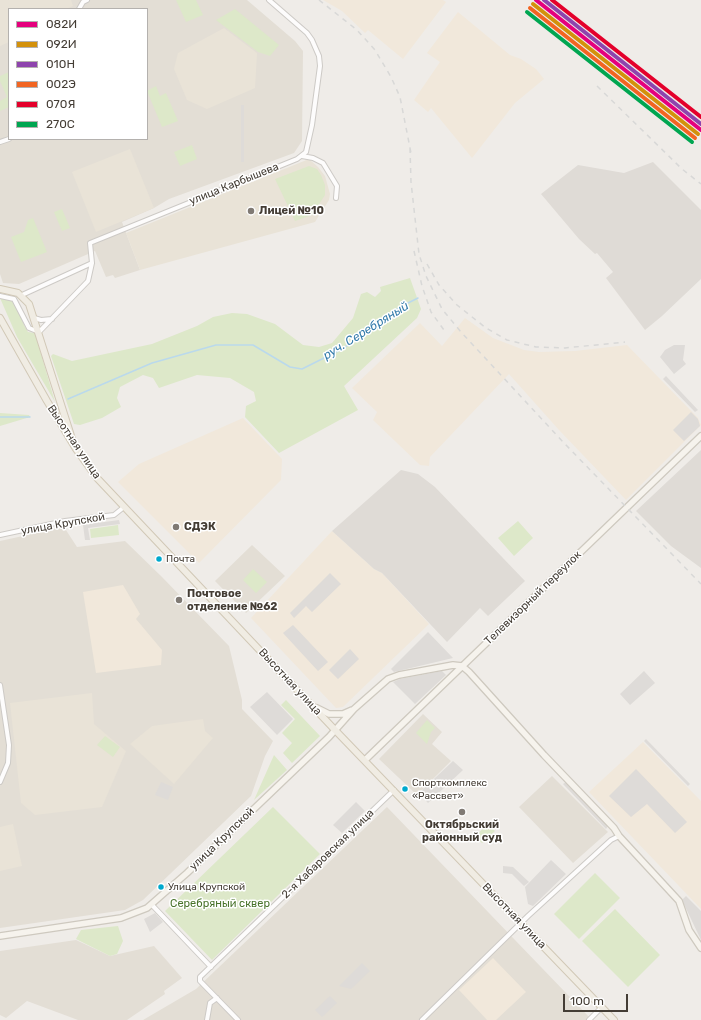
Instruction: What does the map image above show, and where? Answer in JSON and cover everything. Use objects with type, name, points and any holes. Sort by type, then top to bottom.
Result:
[{"type":"main road","points":[[0,289],[22,295],[29,304],[76,450]]},
{"type":"main road","name":"Высотная улица","points":[[0,318],[76,450],[97,478],[335,730],[614,1020]]},
{"type":"main road","points":[[0,324],[6,330]]},
{"type":"street","points":[[80,8],[83,2],[87,0]]},
{"type":"street","points":[[269,0],[307,33],[319,56],[320,66],[309,144],[306,152],[302,156]]},
{"type":"street","points":[[302,156],[313,158],[323,163],[337,186],[336,198]]},
{"type":"street","name":"улица Карбышева","points":[[92,263],[90,243],[302,156]]},
{"type":"street","points":[[22,295],[92,263]]},
{"type":"street","points":[[0,296],[14,299],[29,328],[39,332],[88,281],[92,263]]},
{"type":"street","points":[[34,318],[41,320],[53,318]]},
{"type":"street","name":"Телевизорный переулок","points":[[365,760],[701,436]]},
{"type":"street","name":"улица Крупской","points":[[0,535],[64,521],[114,515],[124,506]]},
{"type":"street","name":"улица Крупской","points":[[0,936],[122,918],[133,915],[152,905],[335,730],[354,709],[388,679],[415,671],[453,665],[462,666]]},
{"type":"street","points":[[462,666],[614,828],[619,836],[679,901],[689,930],[694,940],[701,948]]},
{"type":"street","points":[[0,685],[9,745],[8,763],[0,782]]},
{"type":"street","points":[[314,707],[329,714],[343,714],[354,709]]},
{"type":"street","name":"2-я Хабаровская улица","points":[[217,998],[200,981],[200,977],[394,790]]},
{"type":"street","points":[[422,1020],[522,923],[611,840],[619,836]]},
{"type":"street","points":[[152,905],[211,967]]},
{"type":"street","points":[[207,1020],[210,1003],[217,998],[238,1020]]},
{"type":"street","points":[[589,1020],[602,1007]]},
{"type":"shaded area","points":[[0,0],[247,0],[295,41],[303,51],[302,141],[294,153],[169,199],[154,208],[122,222],[140,270],[115,278],[113,275],[106,277],[95,251],[19,284],[3,283],[0,274]]},
{"type":"shaded area","points":[[0,0],[71,0],[73,6],[68,8],[8,8],[8,42],[0,46]]},
{"type":"shaded area","points":[[323,0],[443,0],[446,2],[403,59],[368,30],[365,33],[342,11]]},
{"type":"shaded area","points":[[458,12],[510,55],[521,59],[536,69],[544,79],[515,103],[472,158],[431,108],[428,112],[414,100],[440,62],[427,53]]},
{"type":"shaded area","points":[[224,28],[257,53],[255,88],[207,109],[187,100],[174,69],[178,53]]},
{"type":"shaded area","points":[[241,105],[244,105],[244,162],[241,162]]},
{"type":"shaded area","points":[[130,149],[154,208],[96,232],[72,172]]},
{"type":"shaded area","name":"Лицей №10","points":[[309,159],[325,176],[330,194],[329,200],[315,222],[140,270],[126,233]]},
{"type":"shaded area","points":[[653,162],[701,210],[701,279],[645,330],[606,278],[613,272],[597,253],[595,254],[579,239],[541,194],[578,165],[624,173]]},
{"type":"shaded area","points":[[465,318],[493,338],[524,350],[539,352],[575,351],[627,345],[698,418],[701,425],[626,500],[559,430],[509,374],[430,457],[429,466],[420,465],[373,420],[377,412],[352,388],[420,323],[442,346]]},
{"type":"shaded area","points":[[674,345],[685,345],[683,360],[686,364],[674,374],[660,357],[665,350]]},
{"type":"shaded area","points":[[666,376],[698,410],[695,412],[663,379]]},
{"type":"shaded area","points":[[691,412],[698,419],[700,426],[684,441],[673,430]]},
{"type":"shaded area","points":[[243,418],[282,459],[281,480],[199,563],[118,482],[139,464]]},
{"type":"shaded area","points":[[701,450],[701,568],[671,546],[636,511]]},
{"type":"shaded area","points":[[401,470],[418,474],[435,487],[525,581],[488,616],[480,608],[447,642],[382,573],[374,569],[332,531]]},
{"type":"shaded area","points":[[119,520],[120,524],[88,528],[90,540],[85,540],[83,525]]},
{"type":"shaded area","points":[[64,527],[77,547],[125,541],[162,577],[229,646],[242,700],[242,709],[273,741],[265,756],[251,796],[143,900],[125,910],[0,928],[0,541]]},
{"type":"shaded area","points":[[332,531],[374,569],[382,573],[429,624],[343,707],[336,708],[251,618]]},
{"type":"shaded area","points":[[252,545],[285,576],[246,613],[215,581]]},
{"type":"shaded area","points":[[330,573],[341,584],[312,612],[306,606],[294,618],[290,613]]},
{"type":"shaded area","points":[[123,585],[140,614],[136,619],[162,650],[161,665],[96,673],[83,592]]},
{"type":"shaded area","points":[[293,625],[328,662],[318,671],[283,633]]},
{"type":"shaded area","points":[[428,632],[453,658],[394,672],[391,669]]},
{"type":"shaded area","points":[[350,649],[359,659],[338,679],[329,670]]},
{"type":"shaded area","points":[[442,671],[446,675],[415,704],[393,682],[400,679]]},
{"type":"shaded area","points":[[644,671],[655,683],[630,705],[620,694]]},
{"type":"shaded area","points":[[267,692],[293,719],[277,735],[250,707]]},
{"type":"shaded area","points":[[92,693],[94,724],[126,751],[102,807],[35,815],[21,803],[10,703]]},
{"type":"shaded area","points":[[423,714],[442,732],[432,744],[451,761],[417,795],[379,759]]},
{"type":"shaded area","points":[[203,719],[205,731],[213,738],[174,784],[130,744],[152,726]]},
{"type":"shaded area","points":[[646,739],[690,784],[688,786],[644,741]]},
{"type":"shaded area","points":[[643,742],[701,801],[701,909],[589,792]]},
{"type":"shaded area","points":[[453,761],[463,770],[428,803],[419,793]]},
{"type":"shaded area","points":[[636,769],[687,822],[675,833],[647,804],[631,817],[609,796]]},
{"type":"shaded area","points":[[552,776],[608,832],[573,863],[519,807]]},
{"type":"shaded area","points":[[161,782],[173,787],[168,800],[155,795]]},
{"type":"shaded area","points":[[566,782],[608,826],[606,829],[563,784]]},
{"type":"shaded area","points":[[356,802],[365,811],[342,833],[333,825]]},
{"type":"shaded area","points":[[387,807],[592,1020],[143,1020],[196,989]]},
{"type":"shaded area","points":[[13,824],[22,866],[0,871],[0,827]]},
{"type":"shaded area","points":[[551,860],[566,874],[533,906],[528,904],[525,887]]},
{"type":"shaded area","points":[[503,866],[513,867],[529,882],[524,886],[512,874],[503,873]]},
{"type":"shaded area","points":[[686,896],[701,911],[701,940],[682,900]]},
{"type":"shaded area","points":[[155,913],[163,922],[150,932],[144,919]]},
{"type":"shaded area","points":[[76,940],[110,956],[154,946],[182,978],[164,991],[165,994],[127,1020],[78,1020],[27,1001],[6,1018],[0,1015],[0,951]]},
{"type":"shaded area","points":[[493,958],[526,992],[496,1020],[487,1020],[459,990]]},
{"type":"shaded area","points":[[362,963],[370,971],[351,989],[339,986]]},
{"type":"shaded area","points":[[330,996],[337,1003],[322,1017],[315,1010]]},
{"type":"green space","points":[[176,0],[196,0],[203,15],[186,22]]},
{"type":"green space","points":[[235,9],[279,45],[270,56],[258,52],[216,20]]},
{"type":"green space","points":[[8,72],[8,107],[0,111],[0,101],[7,97],[0,81],[0,76]]},
{"type":"green space","points":[[156,86],[160,96],[166,93],[178,121],[162,127],[148,90]]},
{"type":"green space","points":[[192,145],[197,159],[180,166],[174,152]]},
{"type":"green space","points":[[309,166],[317,169],[321,175],[325,185],[325,195],[312,215],[295,221],[275,179]]},
{"type":"green space","points":[[62,209],[70,228],[62,231],[54,212]]},
{"type":"green space","points":[[33,218],[47,252],[21,262],[11,237],[24,232],[28,220]]},
{"type":"green space","points":[[410,278],[421,309],[417,318],[344,386],[358,410],[279,453],[245,417],[246,406],[256,401],[254,392],[230,378],[197,375],[159,388],[153,378],[143,375],[120,387],[117,398],[121,407],[102,418],[80,425],[74,424],[51,356],[53,354],[72,361],[152,344],[197,326],[213,317],[232,313],[247,314],[275,324],[303,345],[319,347],[332,343],[353,318],[361,294],[367,292],[375,297],[381,291],[380,287]]},
{"type":"green space","points":[[0,298],[15,302],[28,332],[35,333],[55,402],[17,337]]},
{"type":"green space","points":[[0,413],[29,415],[30,417],[0,426]]},
{"type":"green space","points":[[518,521],[533,538],[514,556],[498,538]]},
{"type":"green space","points":[[118,525],[119,535],[91,538],[90,529]]},
{"type":"green space","points":[[253,569],[267,582],[256,593],[243,580]]},
{"type":"green space","points":[[286,700],[320,736],[292,763],[283,753],[292,743],[282,733],[295,719],[281,705]]},
{"type":"green space","points":[[427,720],[435,728],[431,732],[427,744],[416,733]]},
{"type":"green space","points":[[105,736],[120,747],[113,757],[97,745]]},
{"type":"green space","points":[[274,755],[287,770],[254,800]]},
{"type":"green space","name":"Серебряный сквер","points":[[273,807],[320,854],[212,960],[165,911]]},
{"type":"green space","points":[[488,824],[495,831],[482,843],[475,836]]},
{"type":"green space","points":[[595,873],[620,898],[579,939],[554,914]]},
{"type":"green space","points":[[615,909],[660,955],[628,987],[582,941]]},
{"type":"green space","points":[[118,926],[123,941],[117,954],[110,956],[76,939],[81,930]]},
{"type":"waterway","name":"руч. Серебряный","points":[[68,399],[152,363],[216,345],[253,345],[290,367],[302,369],[344,348],[372,325],[418,298]]},
{"type":"waterway","name":"руч. Серебряный","points":[[0,417],[30,417]]},
{"type":"railway","points":[[319,0],[357,30],[375,50],[391,77],[400,97],[411,153]]},
{"type":"railway","points":[[597,86],[682,169],[701,184]]},
{"type":"railway","points":[[410,148],[411,182],[419,254],[426,276],[442,309],[461,332],[564,443],[701,584]]},
{"type":"railway","points":[[414,251],[422,286],[431,312],[444,330]]},
{"type":"railway","points":[[427,264],[439,285],[457,305],[486,328],[507,340],[536,347],[565,348],[625,342]]},
{"type":"transit line","name":"082И","points":[[536,0],[701,130]]},
{"type":"transit line","name":"010Н","points":[[544,0],[701,124]]},
{"type":"transit line","name":"070Я","points":[[552,0],[701,117]]},
{"type":"transit line","name":"092И","points":[[533,4],[698,134]]},
{"type":"transit line","name":"002Э","points":[[530,8],[695,138]]},
{"type":"transit line","name":"270С","points":[[527,12],[692,142]]},
{"type":"place","name":"Лицей №10","points":[[251,211]]},
{"type":"place","name":"СДЭК","points":[[176,527]]},
{"type":"place","name":"Почта","points":[[159,559]]},
{"type":"place","name":"Почтовое отделение №62","points":[[179,600]]},
{"type":"place","name":"Спорткомплекс «Рассвет»","points":[[405,789]]},
{"type":"place","name":"Октябрьский районный суд","points":[[462,812]]},
{"type":"place","name":"Улица Крупской","points":[[161,887]]}]
